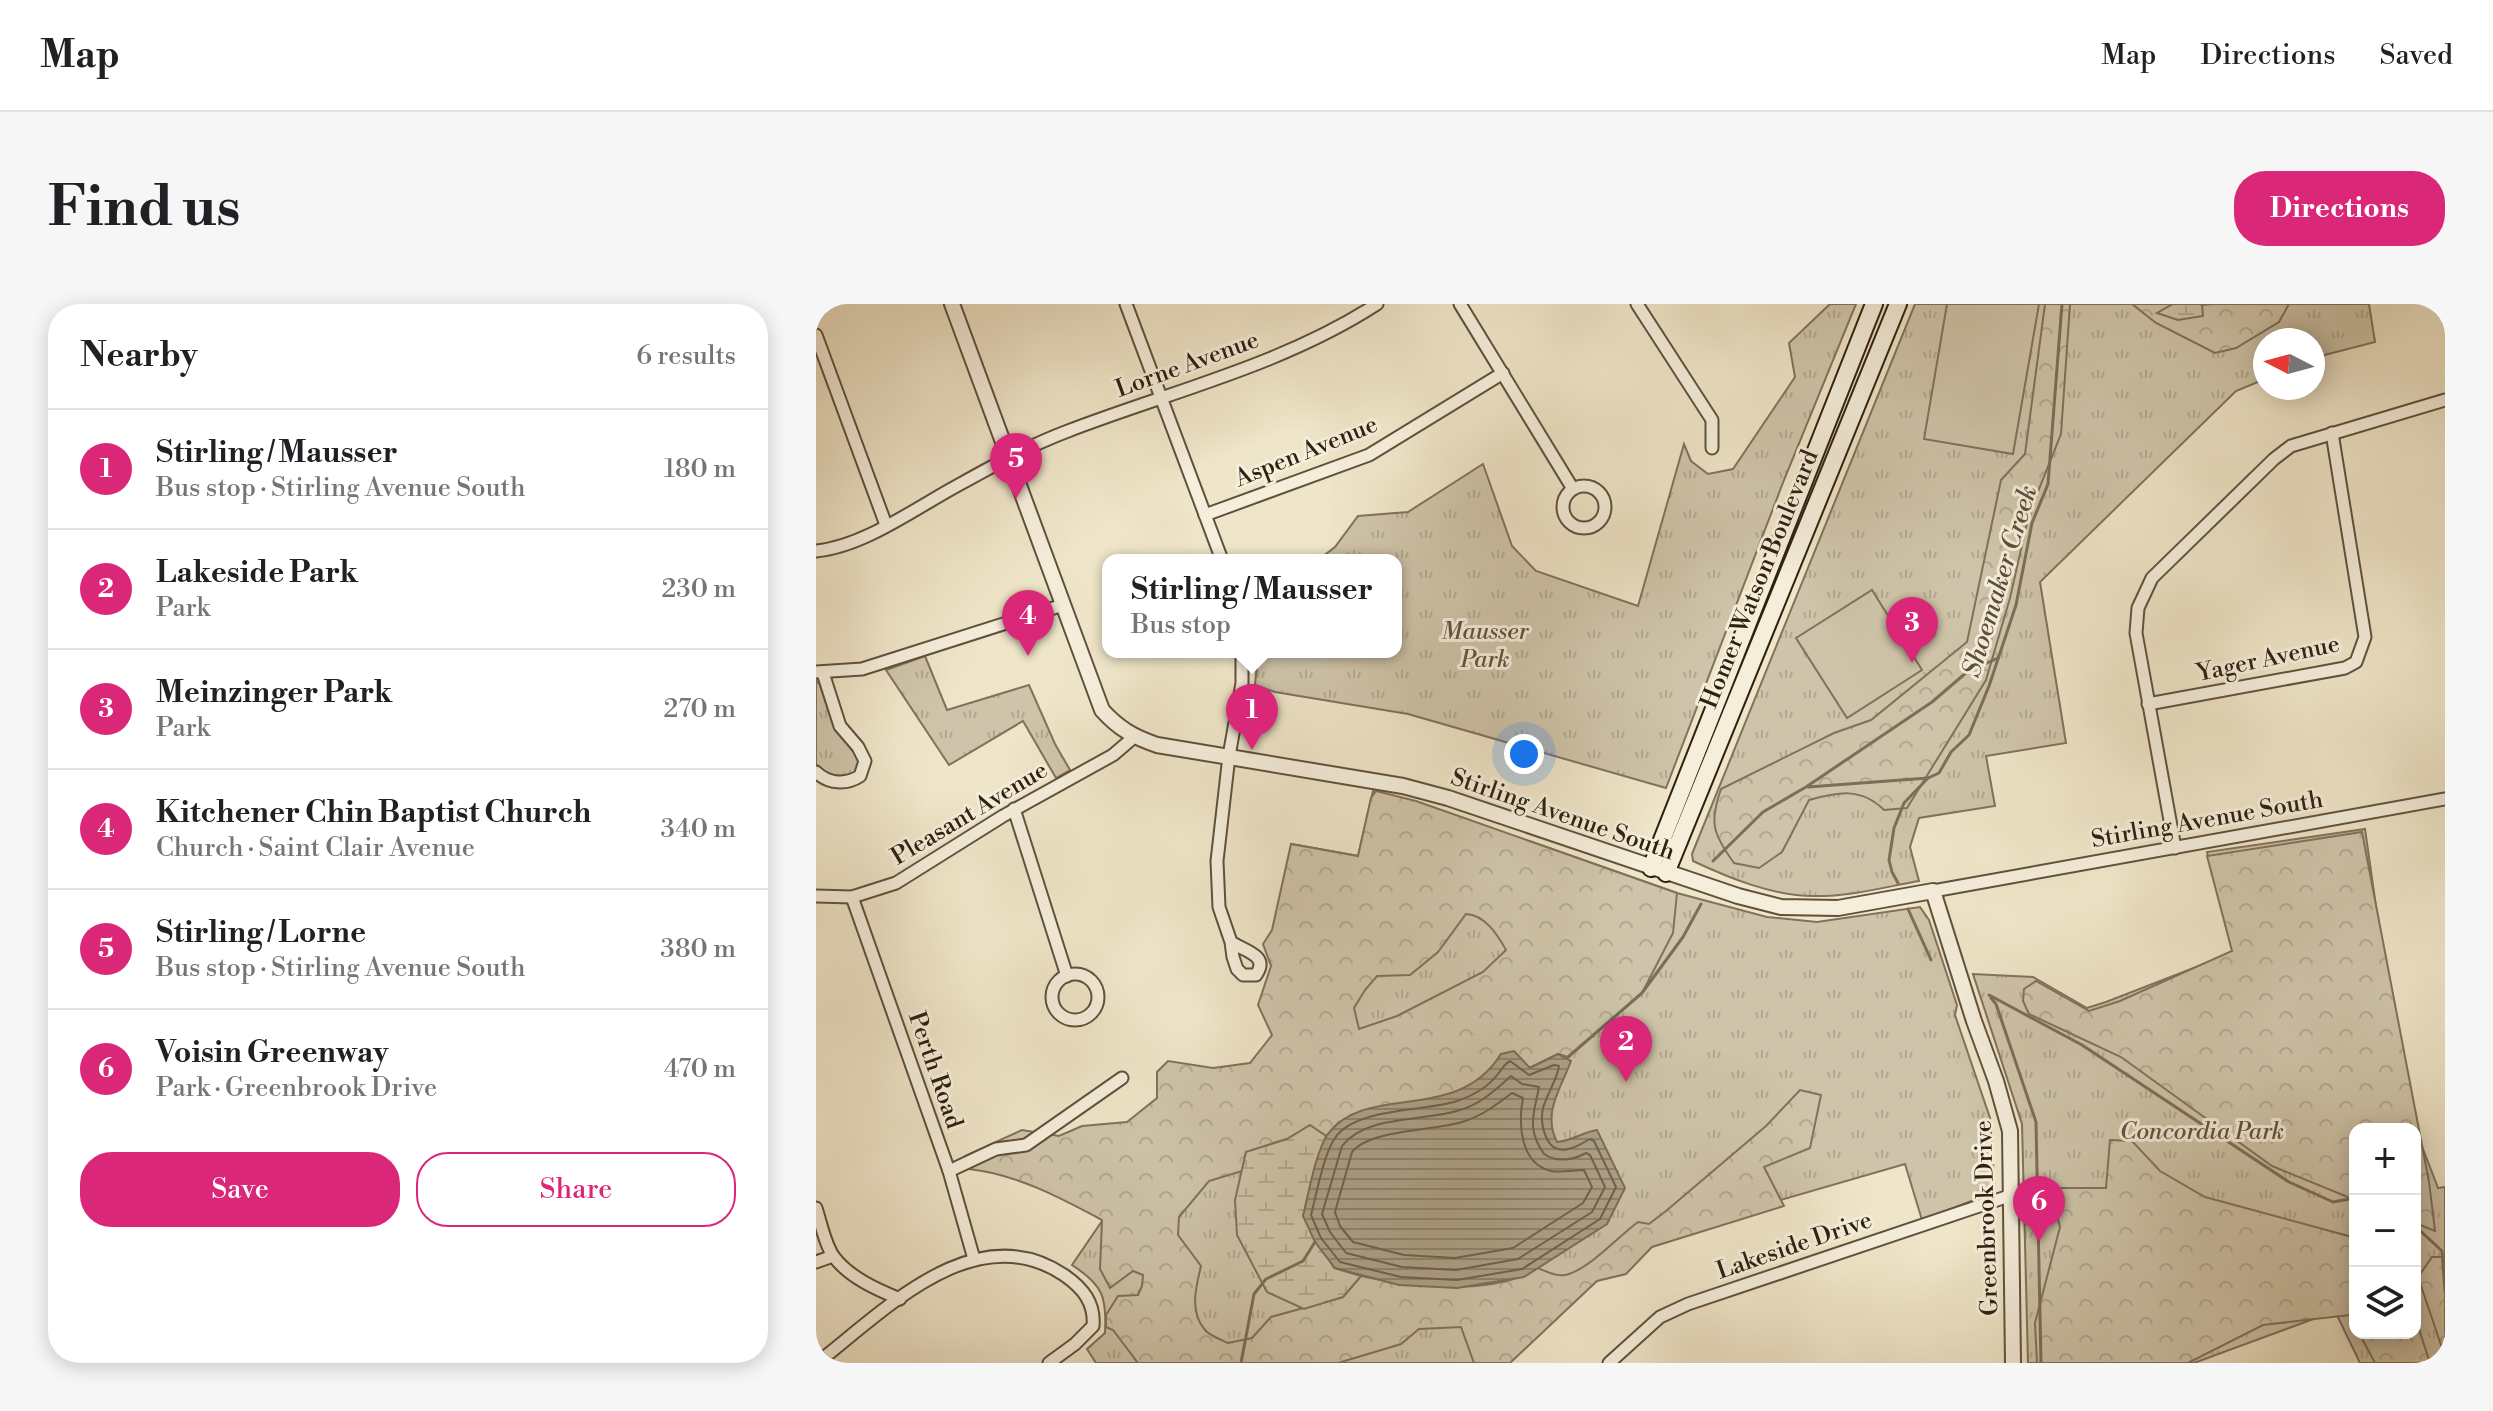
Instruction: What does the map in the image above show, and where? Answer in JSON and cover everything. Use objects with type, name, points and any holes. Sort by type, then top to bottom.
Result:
[{"type":"main road","name":"Homer Watson Boulevard","points":[[1658,870],[1874,304]]},
{"type":"main road","name":"Homer Watson Boulevard","points":[[1658,870],[1898,304]]},
{"type":"street","name":"Stirling Avenue South","points":[[952,304],[1102,710],[1117,728],[1157,745],[1332,772],[1432,793],[1751,900],[1799,908],[1838,908],[2445,799]]},
{"type":"street","points":[[1126,304],[1220,554]]},
{"type":"street","name":"Lorne Avenue","points":[[816,551],[836,549],[886,525],[1008,457],[1066,432],[1321,338],[1377,304]]},
{"type":"street","points":[[1460,304],[1573,489]]},
{"type":"street","points":[[1637,304],[1712,420],[1712,448]]},
{"type":"street","points":[[816,335],[886,525]]},
{"type":"street","name":"Aspen Avenue","points":[[1205,515],[1369,455],[1503,373]]},
{"type":"street","points":[[2175,848],[2136,633],[2138,608],[2152,578],[2291,446],[2445,400]]},
{"type":"street","name":"Yager Avenue","points":[[2148,704],[2345,668],[2356,662],[2363,650],[2365,637],[2332,433]]},
{"type":"street","points":[[816,772],[831,782],[853,781],[864,770],[865,761],[858,747],[840,726],[820,672],[862,669],[1063,605]]},
{"type":"street","points":[[1231,942],[1219,907],[1217,861],[1229,756],[1242,683],[1242,658]]},
{"type":"street","name":"Pleasant Avenue","points":[[816,896],[852,897],[887,887],[913,875],[1014,809],[1113,755],[1134,737]]},
{"type":"street","points":[[1014,809],[1067,976]]},
{"type":"street","name":"Greenbrook Drive","points":[[1933,891],[2010,1131],[2013,1363]]},
{"type":"street","name":"Perth Road","points":[[852,897],[949,1171],[974,1259]]},
{"type":"street","points":[[1082,975],[1096,987],[1098,998],[1095,1009],[1082,1019],[1067,1018],[1053,1003],[1054,989],[1067,976],[1082,975]]},
{"type":"street","points":[[949,1171],[996,1149],[1026,1145],[1122,1078]]},
{"type":"street","name":"Lakeside Drive","points":[[1609,1363],[1660,1317],[1688,1304],[2009,1196]]},
{"type":"street","points":[[816,1208],[833,1256],[871,1286],[900,1299]]},
{"type":"street","points":[[816,1262],[833,1256]]},
{"type":"street","points":[[817,1363],[928,1278],[974,1259],[1008,1258],[1043,1265],[1076,1284],[1092,1306],[1093,1326],[1049,1363]]},
{"type":"green space","name":"Mausser Park","points":[[1830,304],[1856,304],[1784,480],[1666,788],[1408,714],[1275,692],[1255,685],[1257,658],[1402,658],[1402,554],[1326,554],[1335,547],[1358,516],[1408,512],[1483,464],[1512,546],[1536,571],[1638,606],[1684,444],[1691,461],[1708,474],[1733,469],[1795,377],[1789,343]]},
{"type":"green space","points":[[1915,304],[2369,304],[2375,342],[2325,355],[2325,328],[2253,328],[2253,384],[2236,391],[2040,582],[2066,743],[1986,756],[1995,806],[1919,818],[1910,847],[1919,881],[1840,895],[1798,895],[1736,880],[1693,861],[1692,854]]},
{"type":"green space","points":[[1947,304],[2039,304],[2013,454],[1924,439]]},
{"type":"green space","points":[[2045,304],[2070,304],[2061,434],[2029,514],[2010,598],[1986,680],[1907,808],[1884,810],[1867,798],[1849,793],[1809,800],[1782,852],[1759,868],[1734,863],[1715,828],[1715,811],[1721,789],[1834,733],[1871,720],[1967,642],[2001,480],[2025,454]]},
{"type":"green space","points":[[2132,304],[2289,304],[2279,322],[2269,328],[2253,328],[2253,338],[2236,348],[2215,353],[2156,323]]},
{"type":"green space","points":[[2173,304],[2212,304],[2202,305],[2203,316],[2178,320],[2157,313]]},
{"type":"green space","points":[[1872,590],[1922,670],[1847,718],[1796,638]]},
{"type":"green space","points":[[925,656],[947,710],[1029,685],[1070,770],[1056,778],[1023,721],[949,765],[886,670]]},
{"type":"green space","points":[[816,680],[832,722],[860,761],[856,773],[834,775],[816,764]]},
{"type":"green space","points":[[1373,791],[1677,893],[1767,917],[1817,922],[1920,907],[1929,920],[1957,1005],[1955,1015],[1990,1118],[1995,1192],[1922,1220],[1905,1164],[1763,1205],[1618,1254],[1497,1363],[1096,1363],[1087,1349],[1105,1333],[1104,1301],[1091,1279],[1072,1265],[1104,1218],[1093,1152],[1287,1067],[1291,844],[1358,856]]},
{"type":"green space","points":[[1376,791],[1416,801],[1677,893],[1673,933],[1642,993],[1568,1057],[1558,1054],[1529,1068],[1501,1054],[1481,1079],[1459,1092],[1339,1122],[1326,1136],[1310,1126],[1287,1139],[1246,1152],[1242,1171],[1209,1181],[1179,1217],[1178,1235],[1201,1266],[1195,1307],[1200,1323],[1207,1332],[1228,1343],[1252,1338],[1271,1317],[1343,1297],[1361,1276],[1451,1287],[1499,1283],[1538,1268],[1557,1275],[1569,1274],[1596,1258],[1638,1222],[1649,1224],[1666,1211],[1766,1126],[1800,1090],[1821,1095],[1810,1148],[1764,1167],[1784,1206],[1652,1247],[1626,1274],[1597,1281],[1510,1363],[1474,1363],[1461,1327],[1419,1329],[1401,1344],[1338,1363],[1138,1363],[1113,1330],[1106,1327],[1106,1315],[1118,1296],[1138,1295],[1143,1275],[1133,1271],[1110,1288],[1100,1269],[1102,1220],[1021,1182],[969,1169],[965,1156],[1022,1130],[1059,1136],[1082,1126],[1127,1122],[1157,1098],[1157,1072],[1168,1061],[1213,1068],[1250,1063],[1272,1035],[1258,1005],[1271,966],[1263,944],[1272,930],[1291,844],[1358,856],[1371,798]],"holes":[[[1466,914],[1490,926],[1506,950],[1483,972],[1397,1016],[1359,1029],[1354,1008],[1377,976],[1410,975],[1438,952]]]},
{"type":"green space","name":"Concordia Park","points":[[2365,829],[2403,1097],[2413,1123],[2349,1123],[2349,1339],[2421,1339],[2421,1144],[2438,1188],[2445,1187],[2445,1363],[2360,1363],[2335,1311],[2194,1363],[2028,1363],[2022,1124],[1973,974],[2033,977],[2087,1008],[2235,952],[2207,852]]},
{"type":"green space","points":[[2362,832],[2418,1123],[2349,1123],[2349,1198],[2272,1166],[2121,1057],[2029,1014],[2023,1001],[2024,989],[2036,981],[2089,1011],[2120,1001],[2232,951],[2207,856]]},
{"type":"green space","points":[[1310,1125],[1326,1136],[1303,1216],[1334,1268],[1361,1276],[1343,1297],[1304,1309],[1267,1292],[1237,1235],[1235,1200],[1246,1152],[1287,1139]]},
{"type":"green space","points":[[2110,1140],[2132,1141],[2160,1171],[2205,1197],[2349,1236],[2349,1315],[2263,1325],[2188,1363],[2037,1363],[2035,1323],[2060,1227],[2049,1188],[2106,1188]]},
{"type":"green space","points":[[2421,1140],[2429,1182],[2435,1231],[2421,1225]]},
{"type":"green space","points":[[2432,1257],[2445,1257],[2445,1357],[2421,1286],[2421,1273]]},
{"type":"green space","points":[[2421,1335],[2430,1363],[2375,1363],[2362,1339],[2421,1339]]},
{"type":"water","points":[[1514,1051],[1530,1068],[1558,1054],[1571,1061],[1552,1111],[1553,1131],[1557,1142],[1597,1130],[1625,1188],[1607,1224],[1524,1277],[1457,1288],[1399,1285],[1335,1268],[1315,1242],[1303,1216],[1316,1162],[1328,1134],[1345,1119],[1365,1110],[1437,1097],[1461,1089],[1482,1076],[1501,1054]]},
{"type":"waterway","name":"Shoemaker Creek","points":[[1898,883],[1889,860],[1894,828],[1904,803],[1928,778],[1939,773],[1951,752],[1969,735],[2016,605],[2032,523],[2048,484],[2062,304]]},
{"type":"waterway","points":[[1713,861],[1763,812],[1806,787],[1932,702],[1967,672],[1998,658]]},
{"type":"waterway","points":[[1808,787],[1928,778]]},
{"type":"waterway","points":[[1568,1057],[1642,993],[1683,937],[1701,904]]},
{"type":"waterway","name":"Shoemaker Creek","points":[[1908,909],[1931,960]]},
{"type":"waterway","name":"Shoemaker Creek","points":[[1989,995],[2082,1045],[2289,1182],[2333,1202],[2349,1199]]},
{"type":"waterway","points":[[1991,998],[1996,1004],[2036,1122],[2041,1363]]},
{"type":"waterway","name":"Shoemaker Creek","points":[[2421,1232],[2442,1251],[2445,1291]]},
{"type":"waterway","name":"Shoemaker Creek","points":[[1241,1363],[1254,1294],[1266,1279],[1303,1261],[1315,1242]]},
{"type":"place","name":"Stirling / Lorne","points":[[1016,499]]},
{"type":"place","name":"Kitchener Chin Baptist Church","points":[[1028,656]]},
{"type":"place","name":"Meinzinger Park","points":[[1912,663]]},
{"type":"place","name":"Stirling / Mausser","points":[[1252,750]]},
{"type":"place","name":"Lakeside Park","points":[[1626,1082]]},
{"type":"place","name":"Voisin Greenway","points":[[2039,1242]]}]
